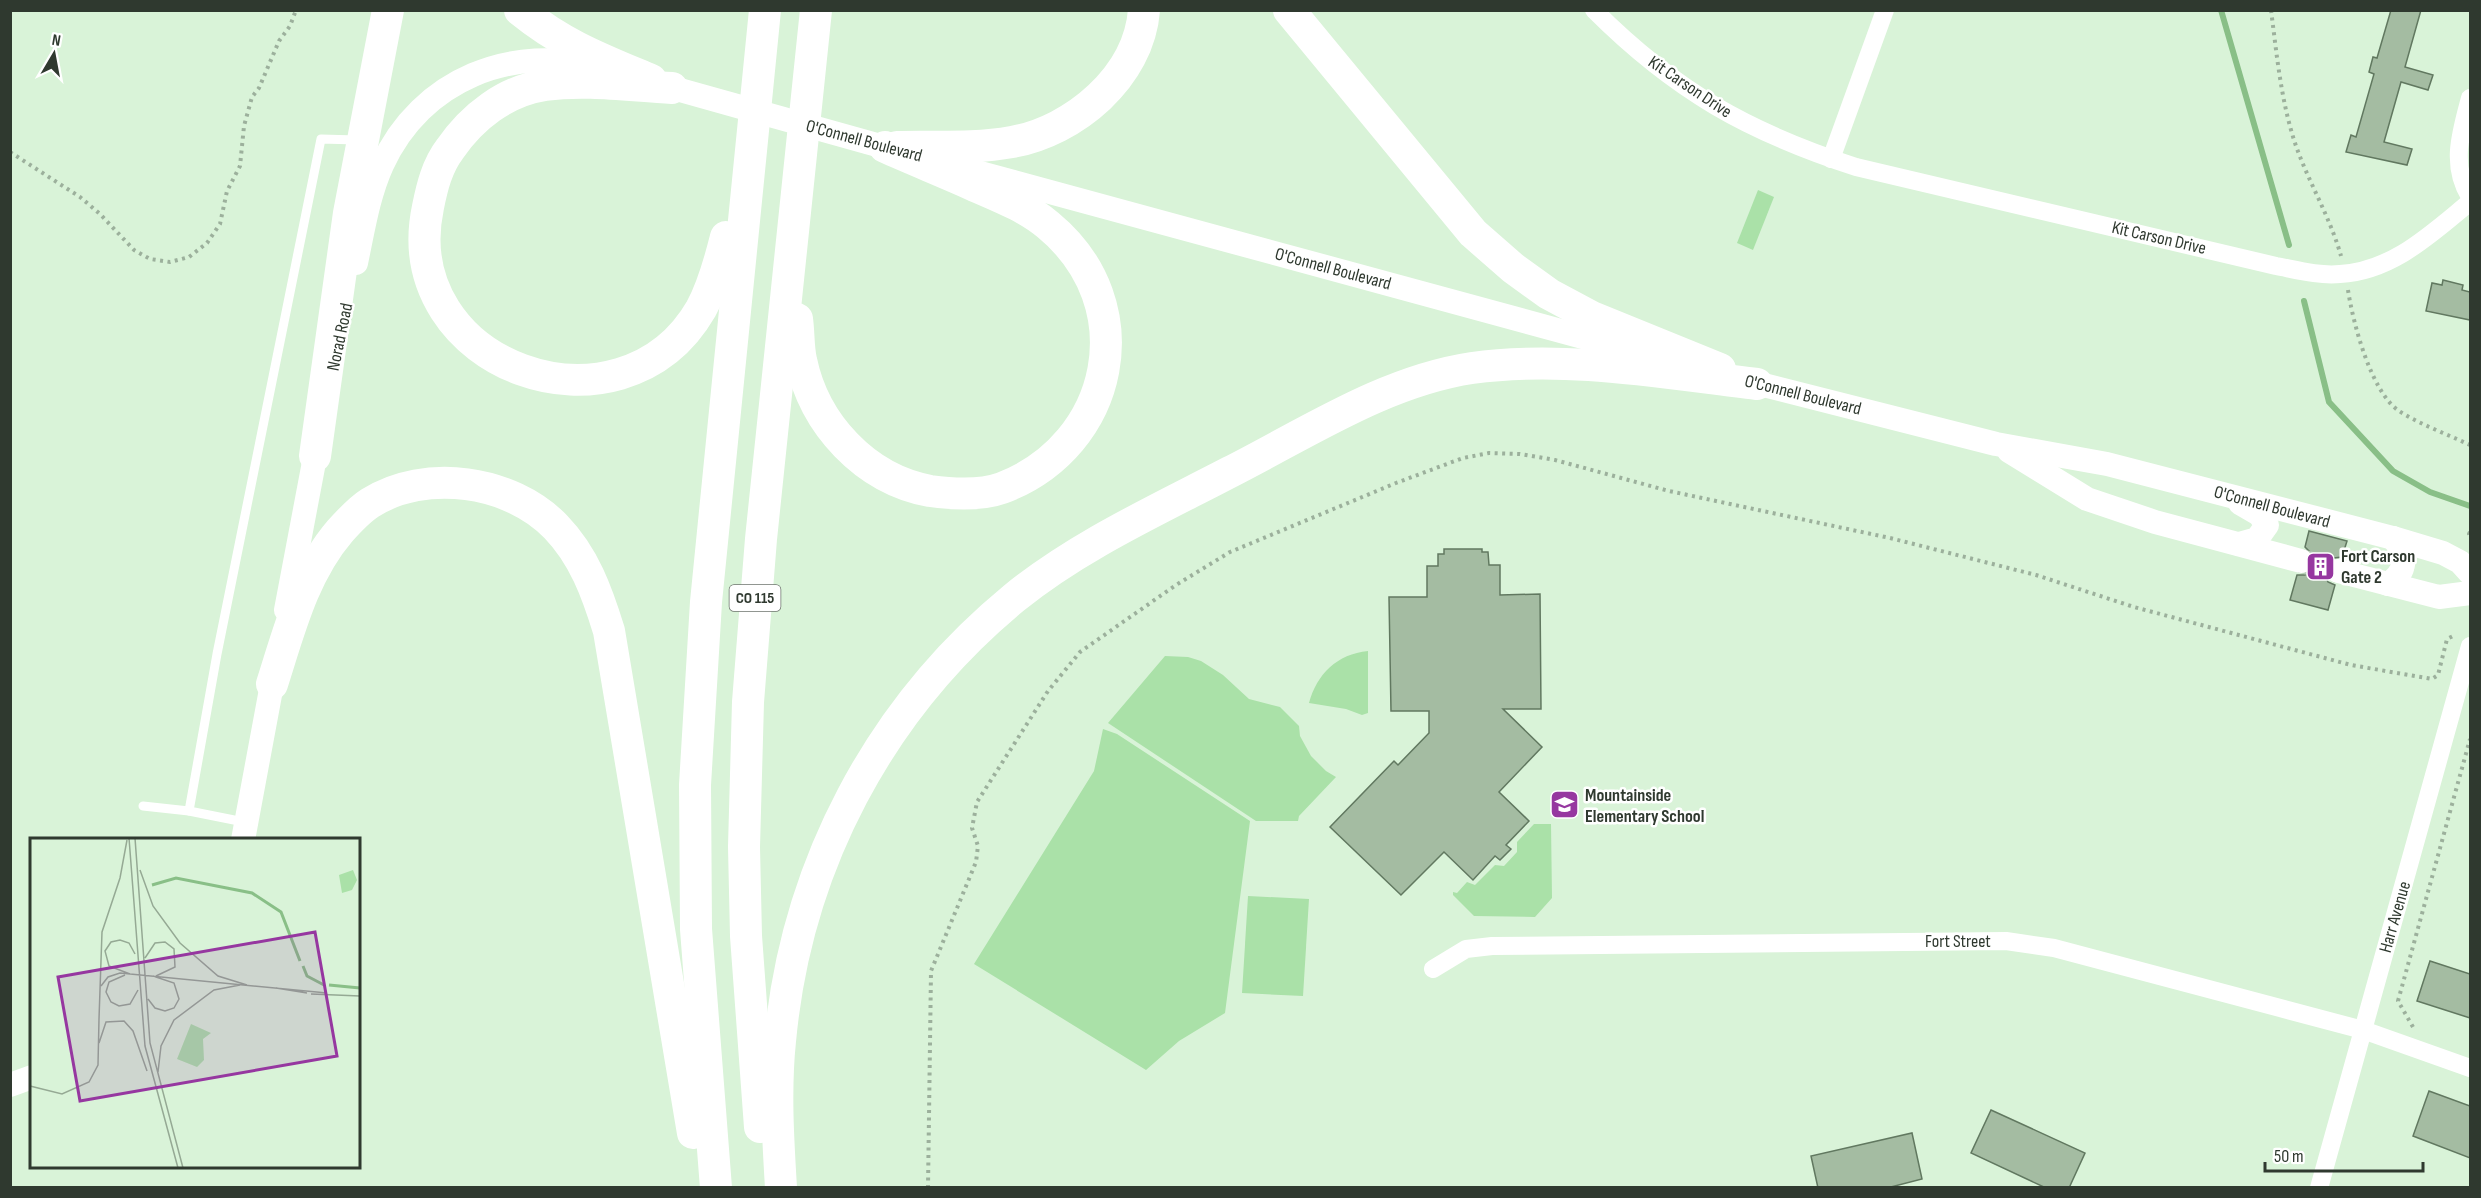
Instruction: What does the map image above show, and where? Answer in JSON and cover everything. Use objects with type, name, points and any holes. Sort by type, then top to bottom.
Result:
[{"type":"highway","points":[[315,456],[349,213],[388,10]]},
{"type":"highway","points":[[520,10],[543,29],[574,48],[672,88]]},
{"type":"highway","points":[[757,80],[758,10]]},
{"type":"highway","name":"CO 115","points":[[716,1188],[696,929],[695,784],[706,602],[765,10]]},
{"type":"highway","name":"CO 115","points":[[767,1188],[759,1119],[746,936],[746,765],[753,623],[816,10]]},
{"type":"highway","points":[[807,91],[829,10]]},
{"type":"highway","points":[[885,147],[986,145],[1013,142],[1050,130],[1076,115],[1105,93],[1122,70],[1135,44],[1143,10]]},
{"type":"highway","points":[[1289,10],[1473,233],[1512,268],[1549,294],[1592,317],[1757,384]]},
{"type":"highway","points":[[672,88],[584,84],[544,85],[515,94],[488,108],[463,130],[443,157],[431,189],[425,221],[424,252],[432,284],[448,315],[468,339],[493,358],[520,371],[545,377],[596,378],[626,372],[655,359],[678,339],[704,301],[716,275],[750,148]]},
{"type":"highway","points":[[801,159],[797,320],[800,350],[812,393],[826,421],[849,449],[874,469],[913,488],[942,493],[971,494],[1000,488],[1028,475],[1053,458],[1070,440],[1095,399],[1104,372],[1107,346],[1106,320],[1099,296],[1071,246],[1047,224],[1011,202],[885,147]]},
{"type":"highway","points":[[781,1188],[778,1092],[785,1001],[803,914],[822,859],[853,791],[899,719],[971,637],[1015,597],[1063,564],[1132,523],[1348,411],[1395,389],[1435,376],[1510,364],[1549,363],[1603,366],[1757,384]]},
{"type":"highway","points":[[272,684],[297,608],[311,574],[325,550],[341,530],[371,503],[405,488],[440,483],[475,486],[503,494],[525,504],[544,517],[566,539],[583,563],[598,595],[609,631],[702,1188]]},
{"type":"main road","name":"Norad Road","points":[[245,831],[315,456],[371,192],[382,164],[416,115],[442,91],[466,77],[501,64],[526,60],[557,60],[586,64],[672,88]]},
{"type":"main road","name":"O'Connell Boulevard","points":[[672,88],[1757,384],[1996,444],[2107,464],[2393,538],[2443,553],[2460,562],[2470,573]]},
{"type":"main road","name":"O'Connell Boulevard","points":[[1996,444],[2087,500],[2155,522],[2301,561]]},
{"type":"main road","points":[[2227,495],[2259,514],[2267,525],[2257,539],[2239,544]]},
{"type":"main road","points":[[2388,584],[2401,573],[2404,563],[2400,546],[2393,538]]},
{"type":"main road","points":[[2338,571],[2439,597],[2470,593]]},
{"type":"main road","points":[[10,1085],[30,1078]]},
{"type":"street","name":"Kit Carson Drive","points":[[1594,10],[1662,72],[1735,118],[1791,144],[1864,169],[2276,266],[2308,272],[2345,274],[2377,267],[2414,247],[2470,200]]},
{"type":"street","points":[[1831,159],[1885,10]]},
{"type":"street","points":[[2470,98],[2458,151],[2462,180],[2470,200]]},
{"type":"street","name":"Harr Avenue","points":[[2319,1188],[2467,639]]},
{"type":"street","name":"Fort Street","points":[[1434,969],[1466,950],[1492,946],[2006,941],[2054,948],[2363,1030],[2470,1068]]},
{"type":"lane","points":[[189,811],[217,654],[321,139],[363,140]]},
{"type":"lane","points":[[143,806],[189,811],[245,831]]},
{"type":"path","points":[[10,153],[80,197],[100,214],[134,250],[150,259],[170,262],[189,257],[207,243],[220,224],[227,191],[240,166],[244,126],[252,97],[259,88],[279,41],[290,26],[296,10]]},
{"type":"path","points":[[2271,10],[2284,106],[2296,147],[2335,235],[2345,274],[2351,312],[2375,380],[2384,397],[2398,410],[2470,445]]},
{"type":"path","points":[[928,1188],[931,971],[976,862],[978,846],[972,828],[977,802],[1048,691],[1080,652],[1176,585],[1230,552],[1299,522],[1463,458],[1489,453],[1520,454],[1555,460],[1669,491],[1901,541],[2036,575],[2134,607],[2351,665],[2432,679],[2438,675],[2447,639],[2467,639]]},
{"type":"path","points":[[2470,532],[2470,537]]},
{"type":"path","points":[[2423,1031],[2413,1029],[2398,1001],[2470,739]]},
{"type":"green space","points":[[1758,190],[1774,197],[1753,250],[1737,243]]},
{"type":"green space","points":[[1368,651],[1368,713],[1362,715],[1346,709],[1309,703],[1317,683],[1330,667],[1347,656]]},
{"type":"green space","points":[[1165,656],[1188,657],[1201,661],[1223,675],[1249,699],[1280,707],[1299,726],[1300,736],[1311,756],[1326,771],[1336,777],[1299,816],[1298,821],[1256,821],[1108,723]]},
{"type":"green space","points":[[1103,729],[1117,734],[1250,821],[1225,1013],[1179,1041],[1146,1070],[974,964],[1094,771]]},
{"type":"green space","points":[[1534,824],[1551,824],[1552,898],[1535,917],[1474,916],[1453,895],[1453,892],[1457,893],[1467,882],[1475,885],[1495,865],[1504,866],[1517,852],[1517,842]]},
{"type":"green space","points":[[1248,896],[1309,899],[1303,996],[1242,993]]},
{"type":"building","points":[[2391,10],[2421,10],[2405,67],[2433,75],[2428,90],[2401,82],[2384,142],[2412,149],[2407,165],[2346,152],[2351,135],[2356,137],[2374,74],[2369,72],[2373,57],[2377,58]]},
{"type":"building","points":[[2443,280],[2463,285],[2462,290],[2470,292],[2470,320],[2426,311],[2432,283],[2442,285]]},
{"type":"building","name":"Fort Carson Gate 2","points":[[2309,531],[2347,541],[2342,557],[2334,558],[2324,567],[2328,582],[2335,585],[2328,610],[2290,600],[2297,575],[2305,575],[2315,565],[2315,557],[2305,547]]},
{"type":"building","points":[[1444,549],[1482,549],[1482,552],[1488,552],[1489,565],[1500,565],[1500,595],[1540,594],[1541,709],[1503,709],[1542,747],[1499,792],[1529,821],[1506,845],[1511,849],[1500,860],[1495,856],[1473,880],[1444,852],[1401,895],[1330,827],[1394,761],[1398,765],[1429,733],[1429,711],[1391,711],[1389,597],[1427,597],[1427,566],[1438,566],[1438,554],[1444,554]]},
{"type":"building","points":[[2430,961],[2470,974],[2470,1018],[2417,1001]]},
{"type":"building","points":[[2429,1091],[2470,1106],[2470,1158],[2413,1136]]},
{"type":"building","points":[[1991,1110],[2085,1153],[2069,1188],[2046,1188],[1971,1153]]},
{"type":"building","points":[[1912,1133],[1922,1179],[1887,1188],[1818,1188],[1811,1156]]},
{"type":"waterway","points":[[2221,10],[2289,245]]},
{"type":"waterway","points":[[2304,301],[2329,402],[2393,471],[2430,492],[2470,506]]},
{"type":"tunnel","points":[[2301,561],[2338,571]]},
{"type":"place","name":"Fort Carson Gate 2","points":[[2320,566]]},
{"type":"place","name":"Mountainside Elementary School","points":[[1564,805]]}]
